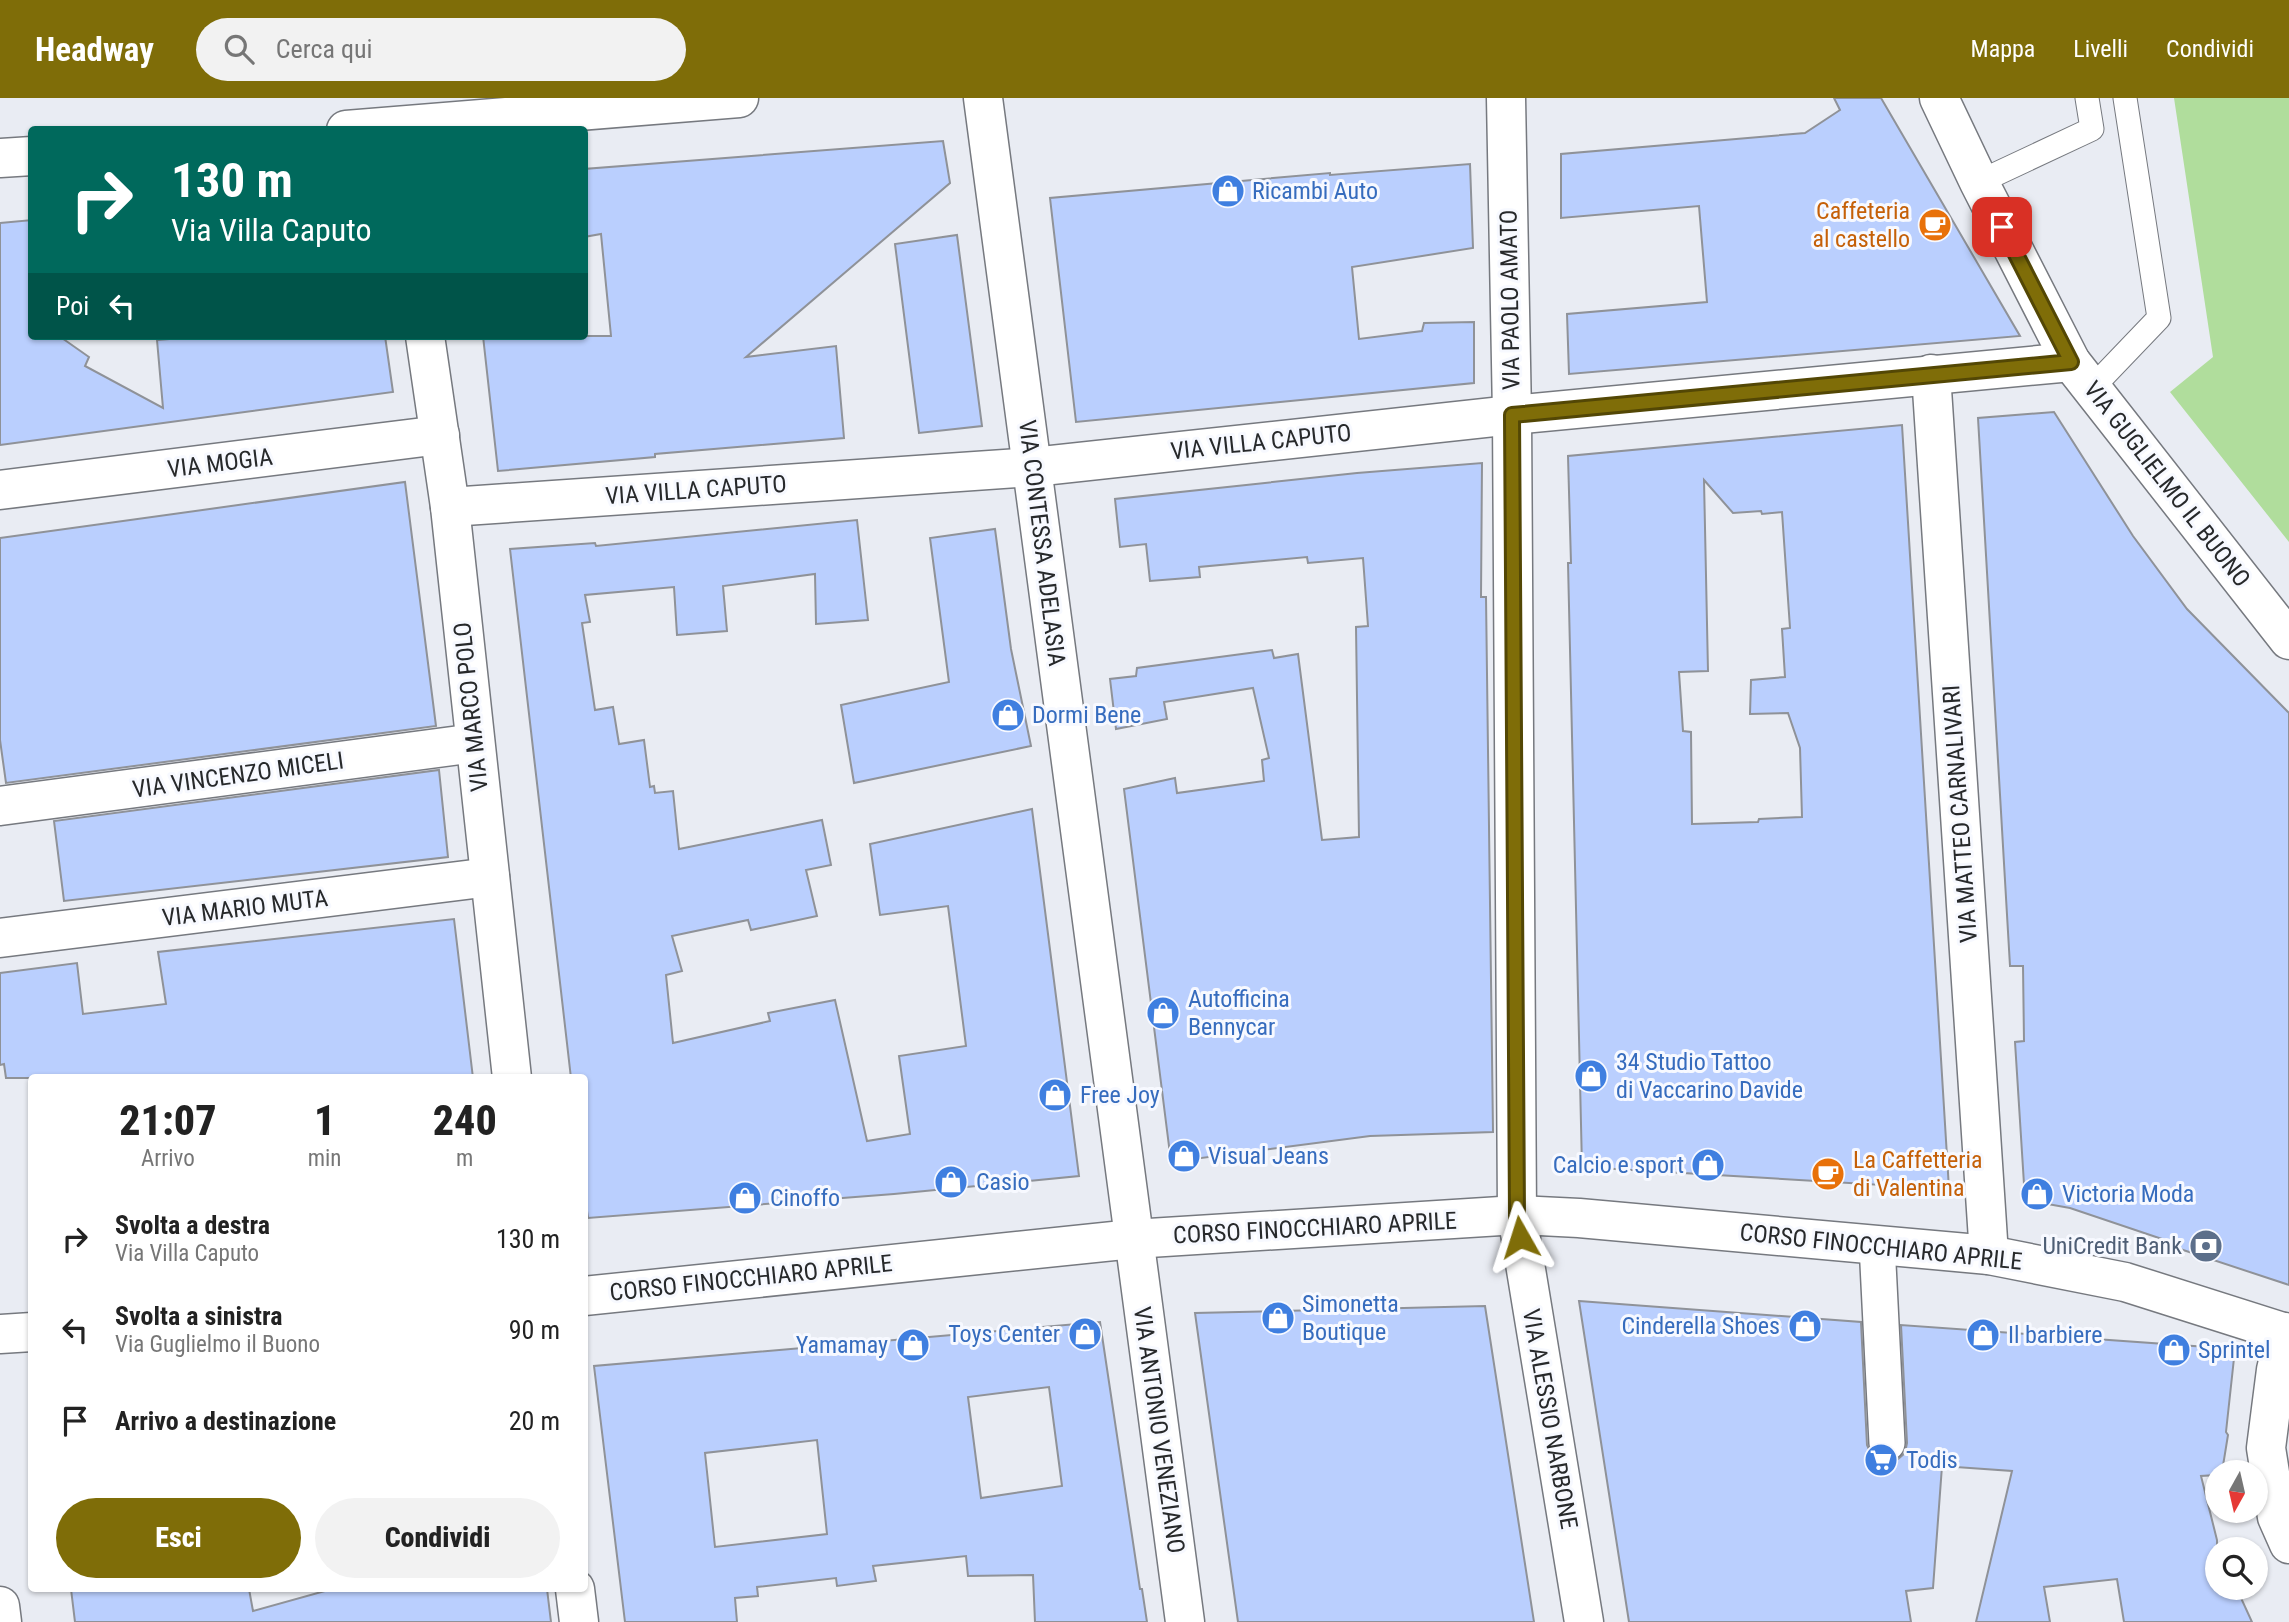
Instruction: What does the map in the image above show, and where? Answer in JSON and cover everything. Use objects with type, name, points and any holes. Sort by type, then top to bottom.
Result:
[{"type":"street","points":[[362,126],[394,118],[738,98]]},
{"type":"street","name":"VIA CONTESSA ADELASIA","points":[[983,98],[1133,1239]]},
{"type":"street","name":"VIA PAOLO AMATO","points":[[1506,98],[1512,415],[1517,1216]]},
{"type":"street","name":"VIA GUGLIELMO IL BUONO","points":[[1939,98],[1979,182],[2082,375],[2289,640]]},
{"type":"street","points":[[0,158],[28,156]]},
{"type":"street","name":"VIA MARCO POLO","points":[[426,340],[450,507],[512,1074]]},
{"type":"street","name":"VIA VILLA CAPUTO","points":[[450,507],[1033,467],[1512,415],[1931,374],[2082,375]]},
{"type":"street","name":"VIA MATTEO CARNALIVARI","points":[[1931,374],[1989,1255]]},
{"type":"street","name":"VIA MOGIA","points":[[0,491],[440,435]]},
{"type":"street","name":"VIA VINCENZO MICELI","points":[[0,806],[475,743]]},
{"type":"street","name":"VIA MARIO MUTA","points":[[0,938],[490,877]]},
{"type":"street","name":"CORSO FINOCCHIARO APRILE","points":[[588,1296],[1133,1239],[1517,1216],[1579,1218],[1989,1255],[2125,1282],[2287,1333]]},
{"type":"street","name":"VIA ALESSIO NARBONE","points":[[1517,1216],[1584,1622]]},
{"type":"street","name":"VIA ANTONIO VENEZIANO","points":[[1133,1239],[1185,1622]]},
{"type":"street","points":[[1877,1244],[1887,1443]]},
{"type":"street","points":[[0,1334],[28,1332]]},
{"type":"street","points":[[2287,1333],[2276,1370],[2266,1448],[2277,1517],[2289,1544]]},
{"type":"street","points":[[575,1592],[579,1622]]},
{"type":"street","points":[[0,1606],[2,1622]]},
{"type":"lane","points":[[1979,182],[2092,129],[2087,98]]},
{"type":"lane","points":[[2082,375],[2159,318],[2125,98]]},
{"type":"green space","points":[[2174,98],[2289,98],[2289,542],[2170,392],[2213,357]]},
{"type":"building","points":[[1834,98],[1881,98],[2020,336],[1569,374],[1567,314],[1707,302],[1699,206],[1561,218],[1561,154],[1805,133],[1840,110]]},
{"type":"building","points":[[943,141],[950,183],[746,357],[836,346],[844,438],[498,471],[483,340],[588,340],[588,336],[611,336],[601,234],[588,236],[588,169]]},
{"type":"building","points":[[1470,164],[1473,248],[1352,267],[1359,339],[1422,331],[1424,323],[1474,322],[1474,383],[1076,422],[1050,198],[1330,173]]},
{"type":"building","points":[[28,220],[28,340],[65,340],[89,357],[85,366],[163,408],[157,340],[386,340],[393,392],[0,445],[0,223]]},
{"type":"building","points":[[957,235],[982,426],[919,433],[895,244]]},
{"type":"building","points":[[2054,412],[2133,536],[2187,609],[2289,713],[2289,1285],[2168,1245],[2168,1241],[2070,1208],[2025,1200],[2015,1042],[2024,1041],[2023,966],[2010,966],[1978,418]]},
{"type":"building","points":[[1902,425],[1949,1189],[1582,1167],[1568,563],[1571,563],[1568,456]],"holes":[[[1704,480],[1733,513],[1782,512],[1790,628],[1782,629],[1785,677],[1751,680],[1750,714],[1788,713],[1800,748],[1802,817],[1759,819],[1758,822],[1692,824],[1691,732],[1683,731],[1679,672],[1708,671]]]},
{"type":"building","points":[[1482,463],[1481,597],[1486,597],[1493,1132],[1370,1136],[1171,1162],[1124,789],[1175,778],[1177,793],[1264,781],[1262,760],[1269,758],[1253,688],[1164,702],[1167,719],[1116,729],[1110,679],[1136,676],[1137,668],[1272,650],[1274,658],[1298,654],[1322,840],[1359,837],[1356,627],[1368,626],[1363,558],[1308,563],[1307,557],[1199,567],[1200,577],[1150,581],[1146,544],[1120,547],[1115,499],[1357,473]]},
{"type":"building","points":[[405,482],[436,726],[6,783],[0,740],[0,538]]},
{"type":"building","points":[[857,520],[868,620],[816,624],[815,574],[723,586],[727,631],[677,635],[674,587],[585,595],[590,622],[582,623],[595,710],[613,707],[619,744],[644,740],[650,787],[654,786],[655,793],[673,791],[679,849],[822,820],[831,865],[806,870],[817,916],[751,930],[748,920],[672,936],[682,971],[666,975],[673,1043],[770,1021],[768,1013],[835,1000],[867,1141],[910,1134],[899,1056],[966,1046],[948,906],[880,915],[870,844],[1032,809],[1079,1176],[894,1194],[588,1218],[588,1074],[571,1074],[510,549],[595,543],[596,546]]},
{"type":"building","points":[[995,529],[1011,649],[1031,746],[854,783],[841,705],[949,682],[930,538]]},
{"type":"building","points":[[439,770],[448,857],[64,901],[54,821]]},
{"type":"building","points":[[454,919],[473,1074],[28,1074],[28,1078],[6,1078],[4,1064],[0,1065],[0,973],[77,963],[83,1014],[166,1004],[158,952]]},
{"type":"building","points":[[1579,1301],[1861,1322],[1867,1445],[1878,1461],[1887,1463],[1905,1453],[1907,1443],[1901,1325],[2235,1349],[2224,1460],[2205,1460],[2205,1476],[2201,1476],[2205,1492],[2205,1523],[2213,1523],[2216,1537],[2205,1537],[2205,1600],[2242,1600],[2252,1622],[2124,1622],[2117,1579],[2044,1587],[2050,1622],[1976,1622],[2012,1471],[1942,1466],[1933,1588],[1906,1591],[1911,1622],[1629,1622]]},
{"type":"building","points":[[1485,1306],[1534,1622],[1238,1622],[1195,1313]]},
{"type":"building","points":[[1100,1322],[1147,1622],[1035,1622],[1033,1575],[968,1576],[966,1556],[873,1566],[876,1581],[837,1586],[836,1578],[757,1587],[758,1596],[735,1598],[737,1622],[625,1622],[594,1366]],"holes":[[[1049,1387],[1062,1486],[981,1498],[968,1397]],[[817,1440],[827,1534],[715,1547],[705,1453]]]},
{"type":"building","points":[[71,1592],[250,1592],[253,1611],[321,1592],[547,1592],[551,1622],[75,1622]]},
{"type":"place","name":"Ricambi Auto","points":[[1228,191]]},
{"type":"place","name":"Caffeteria al castello","points":[[1935,225]]},
{"type":"place","name":"Dormi Bene","points":[[1008,715]]},
{"type":"place","name":"Autofficina Bennycar","points":[[1163,1013]]},
{"type":"place","name":"34 Studio Tattoo di Vaccarino Davide","points":[[1591,1076]]},
{"type":"place","name":"Free Joy","points":[[1055,1095]]},
{"type":"place","name":"Visual Jeans","points":[[1184,1156]]},
{"type":"place","name":"Calcio e sport","points":[[1708,1165]]},
{"type":"place","name":"La Caffetteria di Valentina","points":[[1828,1174]]},
{"type":"place","name":"Casio","points":[[951,1182]]},
{"type":"place","name":"Victoria Moda","points":[[2037,1194]]},
{"type":"place","name":"Cinoffo","points":[[745,1198]]},
{"type":"place","name":"UniCredit Bank","points":[[2206,1246]]},
{"type":"place","name":"Simonetta Boutique","points":[[1278,1318]]},
{"type":"place","name":"Cinderella Shoes","points":[[1805,1326]]},
{"type":"place","name":"Toys Center","points":[[1085,1334]]},
{"type":"place","name":"Il barbiere","points":[[1983,1335]]},
{"type":"place","name":"Yamamay","points":[[913,1345]]},
{"type":"place","name":"Sprintel","points":[[2174,1350]]},
{"type":"place","name":"Todis","points":[[1881,1460]]},
{"type":"route","points":[[1520,1237],[1517,1216],[1512,415],[2071,362],[2002,227]]}]
